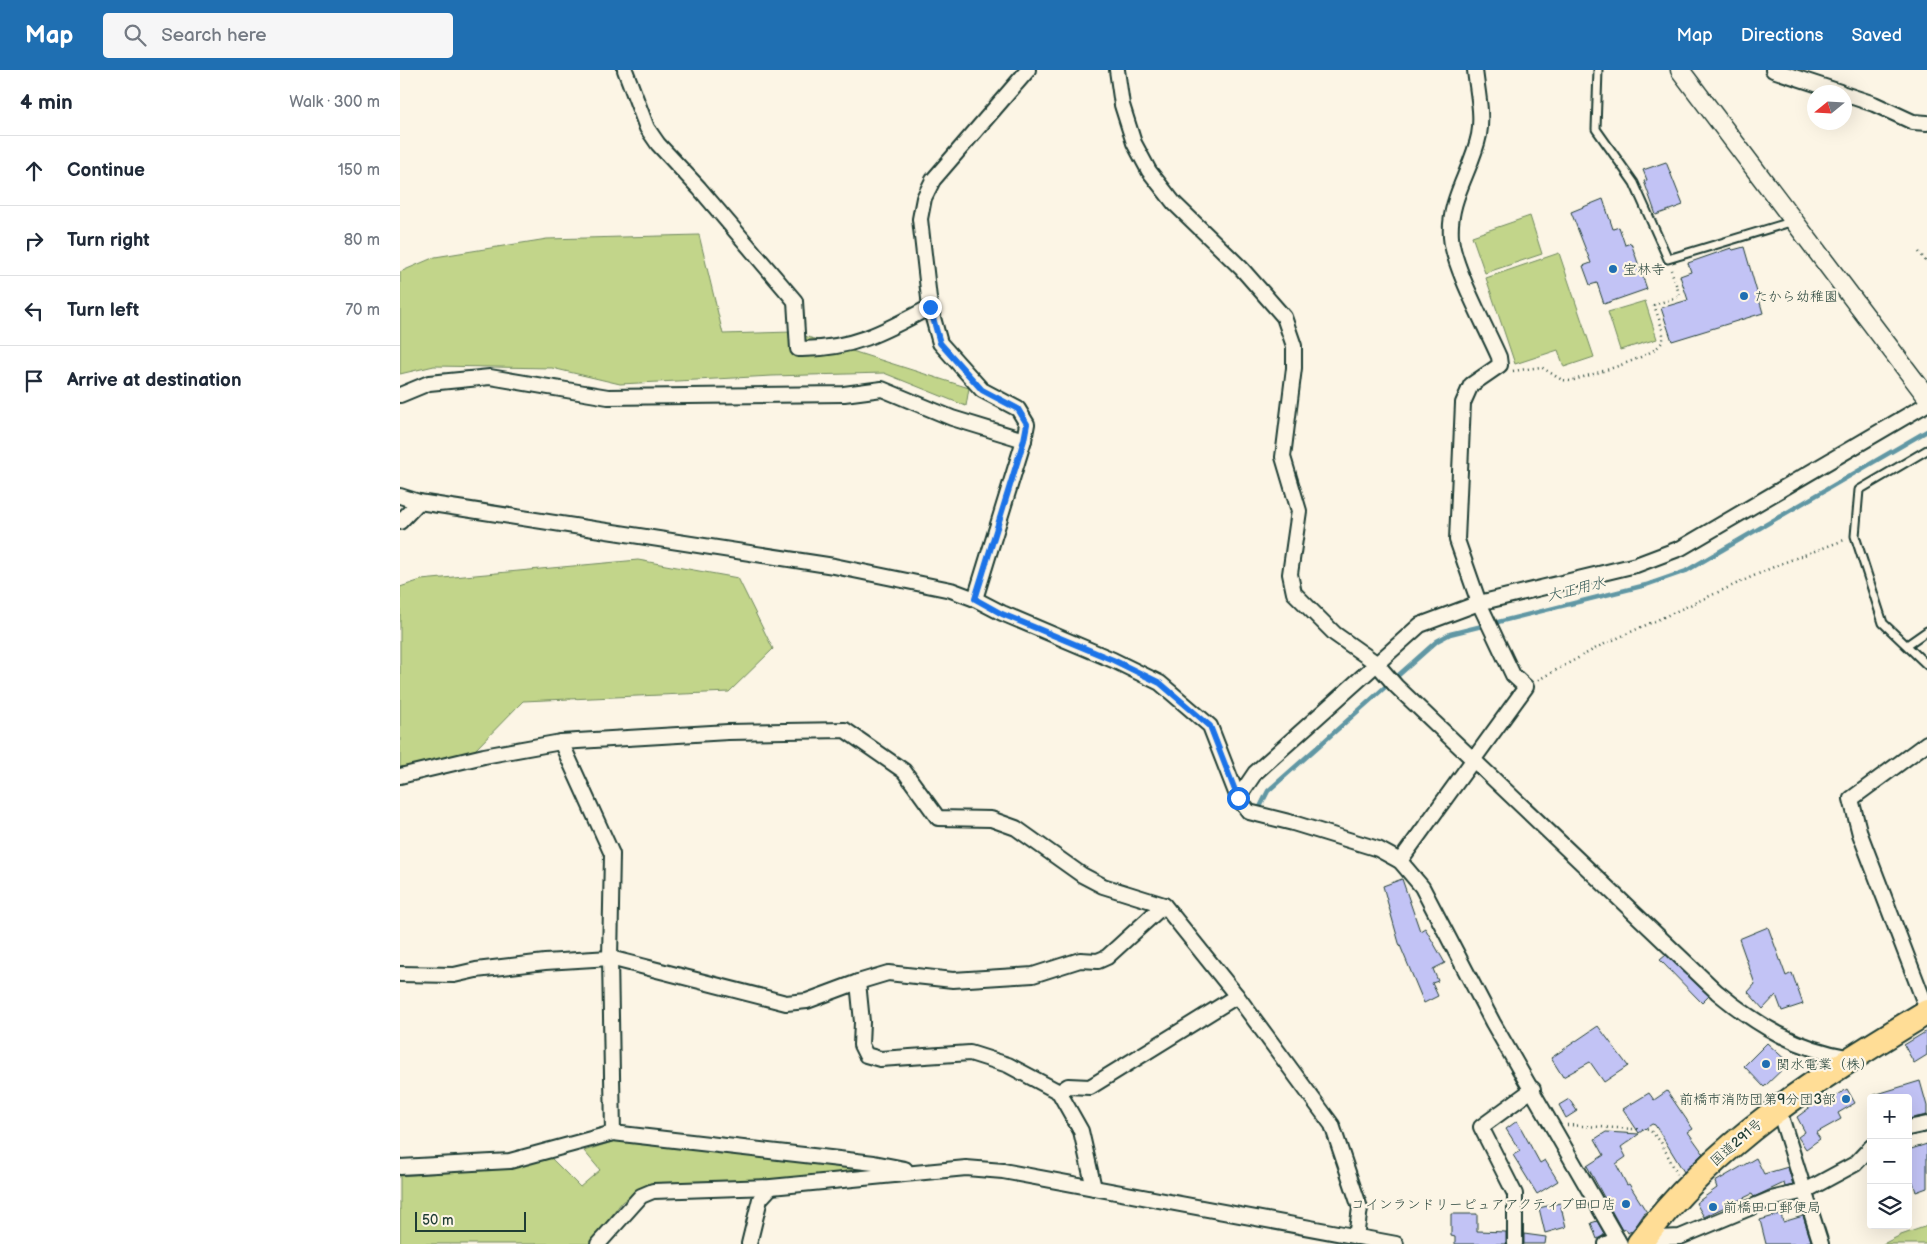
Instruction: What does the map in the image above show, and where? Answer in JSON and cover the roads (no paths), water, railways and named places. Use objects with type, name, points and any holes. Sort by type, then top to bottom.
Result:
[{"type":"highway","name":"国道291号","points":[[1626,1241],[1740,1137],[1778,1107],[1851,1058],[1927,1011]]},
{"type":"street","points":[[625,70],[647,128],[795,302],[798,349],[824,349],[855,343],[930,307]]},
{"type":"street","points":[[975,599],[1024,440],[1027,424],[1018,409],[982,390],[940,343],[930,307],[920,219],[924,198],[933,180],[1028,70]]},
{"type":"street","points":[[1117,70],[1122,105],[1134,143],[1149,171],[1174,203],[1240,268],[1284,317],[1294,346],[1294,368],[1283,457],[1299,511],[1290,574],[1294,593],[1335,634],[1379,667],[1396,686],[1717,992],[1747,1017],[1792,1041],[1826,1054],[1851,1058]]},
{"type":"street","points":[[1400,861],[1472,759],[1526,688],[1513,675],[1485,616],[1457,540],[1462,403],[1471,385],[1500,365],[1499,357],[1455,256],[1451,237],[1455,199],[1480,134],[1480,112],[1475,70]]},
{"type":"street","points":[[1680,70],[1927,396]]},
{"type":"street","points":[[1773,70],[1819,85]]},
{"type":"street","points":[[1852,97],[1874,104],[1913,122],[1927,123]]},
{"type":"street","points":[[400,395],[429,383],[490,377],[608,397],[844,394],[882,389],[952,418],[1024,440]]},
{"type":"street","points":[[1238,798],[1255,773],[1379,667],[1420,624],[1479,602],[1636,565],[1681,548],[1927,404]]},
{"type":"street","points":[[400,496],[419,502],[834,566],[951,590],[975,599],[1002,614],[1113,660],[1160,683],[1210,726],[1238,798],[1249,812],[1293,823],[1378,849],[1400,861],[1422,887],[1493,1023],[1626,1241],[1680,1237],[1771,1199],[1805,1191],[1855,1164],[1867,1151]]},
{"type":"street","points":[[400,522],[419,502]]},
{"type":"street","points":[[400,776],[484,756],[560,742],[728,732],[845,730],[904,771],[938,818],[991,818],[1016,828],[1082,875],[1103,886],[1164,905],[1237,996],[1332,1125],[1360,1208],[1356,1237]]},
{"type":"street","points":[[560,742],[612,854],[610,958],[613,1133]]},
{"type":"street","points":[[1927,743],[1850,799],[1860,834],[1927,1011]]},
{"type":"street","points":[[400,974],[454,975],[476,970],[545,962],[610,958],[786,1003],[807,1001],[888,973],[953,980],[1032,976],[1080,960],[1098,961],[1107,957],[1164,905]]},
{"type":"street","points":[[858,982],[862,1022],[861,1045],[866,1055],[880,1059],[970,1053],[1008,1066],[1059,1092],[1081,1132],[1094,1188]]},
{"type":"street","points":[[1059,1092],[1068,1086],[1090,1087],[1237,996]]},
{"type":"street","points":[[1516,1244],[1515,1194],[1481,1127],[1533,1089]]},
{"type":"street","points":[[1778,1107],[1821,1244]]},
{"type":"street","points":[[1912,1127],[1927,1124]]},
{"type":"street","points":[[400,1167],[510,1161],[613,1133],[874,1163],[922,1172]]},
{"type":"street","points":[[598,1244],[641,1196],[653,1191],[772,1187],[966,1168],[1003,1171],[1396,1244]]},
{"type":"street","points":[[749,1244],[760,1199],[772,1187]]},
{"type":"lane","points":[[1598,70],[1596,129],[1634,183],[1668,259],[1794,221]]},
{"type":"lane","points":[[1927,450],[1859,490],[1855,536],[1884,623],[1927,665]]},
{"type":"lane","points":[[1906,645],[1927,631]]},
{"type":"waterway","name":"大正用水","points":[[1260,807],[1268,791],[1437,641],[1450,634],[1646,585],[1686,571],[1927,431]]},
{"type":"place","name":"宝林寺","points":[[1613,269]]},
{"type":"place","name":"たから幼稚園","points":[[1744,296]]},
{"type":"place","name":"関水電業（株）","points":[[1766,1064]]},
{"type":"place","name":"前橋市消防団第9分団3部","points":[[1846,1099]]},
{"type":"place","name":"コインランドリーピュアアクティブ田口店","points":[[1626,1204]]},
{"type":"place","name":"前橋田口郵便局","points":[[1713,1207]]}]
